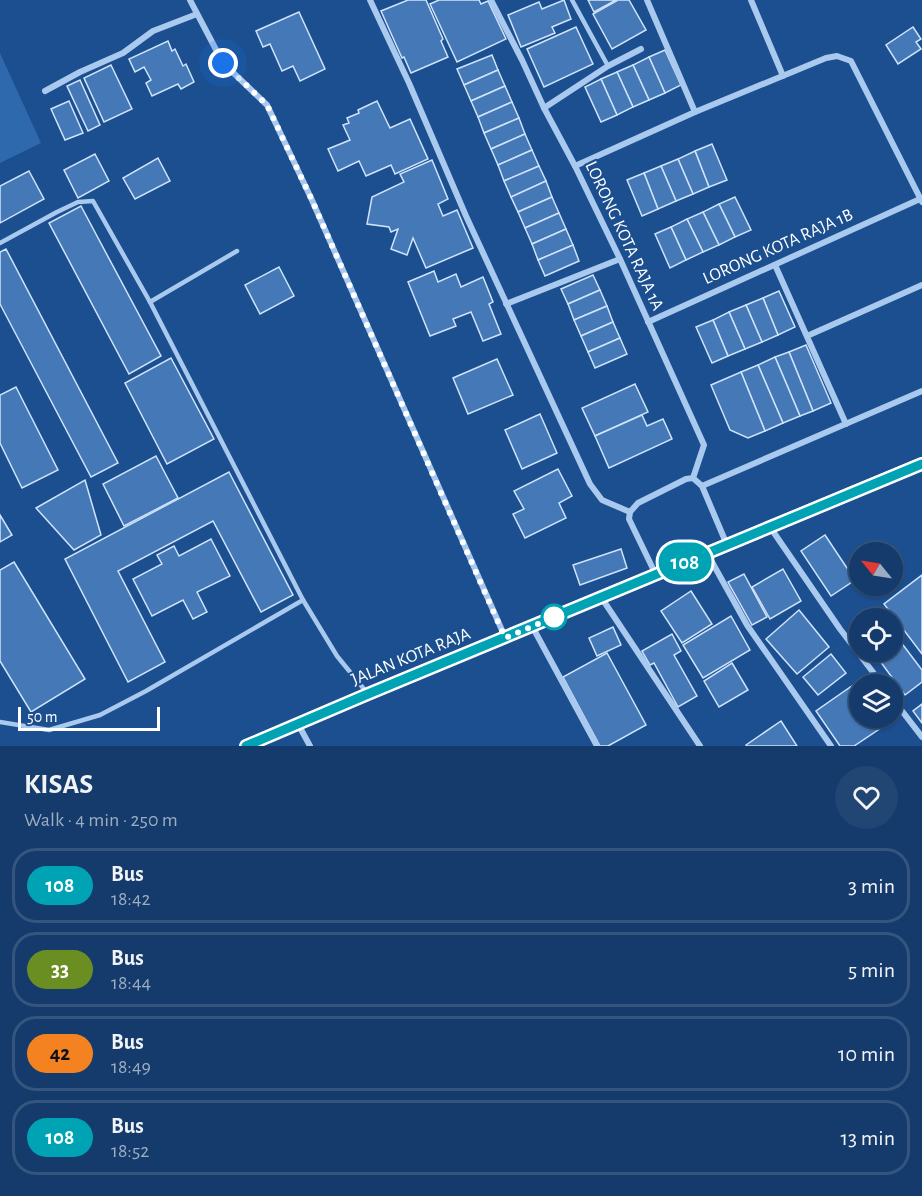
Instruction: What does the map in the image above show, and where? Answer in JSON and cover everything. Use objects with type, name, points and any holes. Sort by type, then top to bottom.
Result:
[{"type":"main road","name":"JALAN KOTA RAJA","points":[[246,746],[922,464]]},
{"type":"street","points":[[190,0],[223,63],[267,105],[311,198],[505,638]]},
{"type":"street","points":[[370,0],[409,83],[466,216],[590,484],[603,500],[630,512]]},
{"type":"street","name":"LORONG KOTA RAJA 1A","points":[[491,0],[620,259],[704,445],[693,478]]},
{"type":"street","points":[[647,0],[695,112]]},
{"type":"street","points":[[751,0],[783,75]]},
{"type":"street","points":[[45,91],[123,53],[153,31],[197,14]]},
{"type":"street","points":[[544,108],[608,66],[641,49]]},
{"type":"street","points":[[575,166],[783,75],[837,56],[851,61],[921,201]]},
{"type":"street","name":"LORONG KOTA RAJA 1B","points":[[648,322],[921,201]]},
{"type":"street","points":[[506,304],[620,259]]},
{"type":"street","points":[[775,265],[846,424]]},
{"type":"street","points":[[807,336],[922,285]]},
{"type":"street","points":[[702,486],[922,391]]},
{"type":"street","points":[[656,574],[629,519],[630,512],[638,503],[686,479],[693,478],[702,486],[727,545]]},
{"type":"street","points":[[770,527],[840,629],[874,674]]},
{"type":"street","points":[[707,553],[747,625],[831,746]]},
{"type":"street","points":[[601,597],[700,746]]},
{"type":"street","points":[[532,626],[597,746]]},
{"type":"street","points":[[903,712],[922,737]]},
{"type":"street","points":[[298,724],[310,746]]},
{"type":"lane","points":[[572,0],[608,66]]},
{"type":"lane","points":[[0,243],[78,202],[93,201],[150,302],[303,600],[337,656],[368,694]]},
{"type":"lane","points":[[150,302],[237,251]]},
{"type":"lane","points":[[0,722],[49,730],[100,715],[303,600]]},
{"type":"shaded area","points":[[0,53],[41,143],[0,163]]},
{"type":"building","points":[[408,0],[426,0],[443,39],[441,41],[448,57],[411,73],[381,11]]},
{"type":"building","points":[[439,0],[479,0],[481,4],[488,1],[506,39],[457,62],[430,4]]},
{"type":"building","points":[[564,0],[571,19],[552,27],[555,33],[521,47],[508,15],[539,2],[542,9]]},
{"type":"building","points":[[588,0],[616,0],[594,12]]},
{"type":"building","points":[[618,0],[629,0],[646,30],[612,49],[593,14]]},
{"type":"building","points":[[299,12],[325,69],[300,81],[293,66],[282,71],[270,44],[263,47],[256,31]]},
{"type":"building","points":[[576,27],[593,64],[544,87],[527,49]]},
{"type":"building","points":[[913,27],[921,39],[916,42],[921,49],[898,64],[886,45]]},
{"type":"building","points":[[168,41],[172,51],[175,49],[183,66],[186,64],[194,82],[181,89],[178,84],[152,96],[146,83],[151,80],[144,67],[135,72],[129,59]]},
{"type":"building","points":[[665,50],[681,85],[665,93],[649,57]]},
{"type":"building","points":[[492,55],[498,70],[464,85],[457,69]]},
{"type":"building","points":[[649,57],[665,93],[649,100],[633,65]]},
{"type":"building","points":[[111,65],[132,109],[104,122],[84,78]]},
{"type":"building","points":[[633,65],[649,100],[633,107],[617,72]]},
{"type":"building","points":[[498,70],[505,86],[471,101],[464,85]]},
{"type":"building","points":[[617,72],[633,107],[617,115],[601,79]]},
{"type":"building","points":[[601,79],[617,115],[601,122],[585,87]]},
{"type":"building","points":[[80,80],[100,125],[88,131],[67,86]]},
{"type":"building","points":[[505,86],[512,102],[478,117],[471,101]]},
{"type":"building","points":[[69,101],[83,133],[65,140],[51,109]]},
{"type":"building","points":[[377,101],[390,128],[410,119],[428,159],[395,174],[391,165],[366,176],[359,161],[338,171],[328,149],[350,140],[343,125],[349,123],[347,118]]},
{"type":"building","points":[[512,102],[519,118],[484,133],[478,117]]},
{"type":"building","points":[[519,118],[525,134],[491,149],[484,133]]},
{"type":"building","points":[[525,134],[532,150],[498,165],[491,149]]},
{"type":"building","points":[[712,144],[727,180],[709,187],[695,151]]},
{"type":"building","points":[[532,150],[539,166],[504,181],[498,165]]},
{"type":"building","points":[[695,151],[709,187],[693,194],[678,159]]},
{"type":"building","points":[[95,154],[109,181],[78,198],[64,170]]},
{"type":"building","points":[[158,158],[170,181],[135,199],[123,178]]},
{"type":"building","points":[[678,159],[693,194],[676,201],[661,166]]},
{"type":"building","points":[[432,160],[448,199],[438,204],[443,216],[457,210],[473,248],[426,268],[413,238],[407,255],[391,249],[398,229],[391,232],[389,227],[367,224],[372,197],[404,182],[400,174]]},
{"type":"building","points":[[539,166],[546,181],[511,197],[504,181]]},
{"type":"building","points":[[661,166],[676,201],[658,209],[644,173]]},
{"type":"building","points":[[29,171],[44,199],[0,223],[0,186]]},
{"type":"building","points":[[644,173],[658,209],[642,216],[627,180]]},
{"type":"building","points":[[546,181],[552,197],[518,212],[511,197]]},
{"type":"building","points":[[552,197],[559,213],[525,228],[518,212]]},
{"type":"building","points":[[735,197],[751,230],[735,237],[719,204]]},
{"type":"building","points":[[719,204],[735,237],[719,245],[703,212]]},
{"type":"building","points":[[81,206],[161,356],[129,374],[49,223]]},
{"type":"building","points":[[703,212],[719,245],[703,252],[687,219]]},
{"type":"building","points":[[559,213],[566,229],[532,244],[525,228]]},
{"type":"building","points":[[687,219],[703,252],[686,260],[671,227]]},
{"type":"building","points":[[671,227],[686,260],[670,268],[655,234]]},
{"type":"building","points":[[566,229],[573,245],[538,260],[532,244]]},
{"type":"building","points":[[573,245],[579,261],[545,276],[538,260]]},
{"type":"building","points":[[6,249],[118,463],[91,477],[0,304],[0,252]]},
{"type":"building","points":[[279,267],[294,296],[260,314],[245,285]]},
{"type":"building","points":[[434,271],[438,282],[456,274],[461,287],[483,277],[493,302],[489,304],[501,334],[483,341],[471,312],[453,319],[456,326],[430,336],[408,282]]},
{"type":"building","points":[[593,275],[600,290],[568,304],[561,289]]},
{"type":"building","points":[[600,290],[607,306],[574,320],[568,304]]},
{"type":"building","points":[[779,291],[795,327],[778,335],[763,298]]},
{"type":"building","points":[[763,298],[778,335],[762,342],[746,305]]},
{"type":"building","points":[[746,305],[762,342],[745,349],[729,312]]},
{"type":"building","points":[[607,306],[613,322],[581,336],[574,320]]},
{"type":"building","points":[[729,312],[745,349],[728,356],[713,320]]},
{"type":"building","points":[[713,320],[728,356],[712,363],[696,327]]},
{"type":"building","points":[[613,322],[620,338],[588,352],[581,336]]},
{"type":"building","points":[[620,338],[627,354],[595,368],[588,352]]},
{"type":"building","points":[[806,345],[831,403],[813,411],[789,352]]},
{"type":"building","points":[[789,352],[813,411],[800,416],[775,357]]},
{"type":"building","points":[[775,357],[800,416],[783,423],[758,365]]},
{"type":"building","points":[[171,358],[214,439],[167,464],[125,383]]},
{"type":"building","points":[[497,359],[513,395],[468,414],[453,378]]},
{"type":"building","points":[[758,365],[783,423],[765,431],[741,372]]},
{"type":"building","points":[[741,372],[765,431],[748,438],[730,430],[711,385]]},
{"type":"building","points":[[635,384],[648,412],[595,436],[582,408]]},
{"type":"building","points":[[16,387],[58,470],[22,488],[0,443],[0,395]]},
{"type":"building","points":[[540,414],[557,453],[522,469],[505,430]]},
{"type":"building","points":[[642,415],[647,426],[663,419],[672,439],[609,468],[595,436]]},
{"type":"building","points":[[156,456],[178,498],[124,526],[103,484]]},
{"type":"building","points":[[558,469],[572,496],[559,503],[566,518],[525,538],[513,514],[524,509],[514,491]]},
{"type":"building","points":[[229,472],[293,595],[261,612],[213,521],[118,571],[165,662],[128,682],[65,559]]},
{"type":"building","points":[[85,480],[101,535],[74,550],[36,508]]},
{"type":"building","points":[[0,515],[12,535],[0,542]]},
{"type":"building","points":[[825,535],[849,571],[849,584],[831,596],[801,551]]},
{"type":"building","points":[[211,539],[230,576],[197,592],[207,612],[193,619],[183,600],[152,616],[133,579],[162,564],[157,555],[174,546],[179,556]]},
{"type":"building","points":[[621,549],[627,568],[580,585],[573,565]]},
{"type":"building","points":[[14,562],[85,679],[31,712],[0,661],[0,570]]},
{"type":"building","points":[[783,569],[801,601],[770,619],[752,587]]},
{"type":"building","points":[[744,574],[767,617],[752,625],[728,582]]},
{"type":"building","points":[[922,575],[922,654],[903,629],[903,608],[887,608],[884,604],[894,596],[903,596],[903,590]]},
{"type":"building","points":[[691,591],[712,624],[682,643],[661,611]]},
{"type":"building","points":[[799,610],[829,647],[797,674],[766,639]]},
{"type":"building","points":[[731,616],[750,650],[703,678],[683,645]]},
{"type":"building","points":[[613,627],[621,645],[597,656],[589,638]]},
{"type":"building","points":[[672,634],[681,651],[674,655],[697,696],[678,707],[654,663],[650,665],[642,651]]},
{"type":"building","points":[[903,645],[922,670],[922,682],[905,695],[903,674],[890,674],[881,662],[903,662]]},
{"type":"building","points":[[607,653],[646,725],[608,746],[600,746],[563,677]]},
{"type":"building","points":[[831,654],[846,673],[818,695],[803,677]]},
{"type":"building","points":[[732,663],[748,690],[719,707],[704,681]]},
{"type":"building","points":[[849,688],[849,728],[881,728],[854,746],[840,746],[816,711]]},
{"type":"building","points":[[922,704],[922,723],[913,711]]},
{"type":"building","points":[[781,721],[797,746],[746,745]]},
{"type":"bus line","name":"108","points":[[246,746],[922,464]]},
{"type":"route","points":[[223,63],[267,105],[311,198],[505,638],[554,617]]}]
